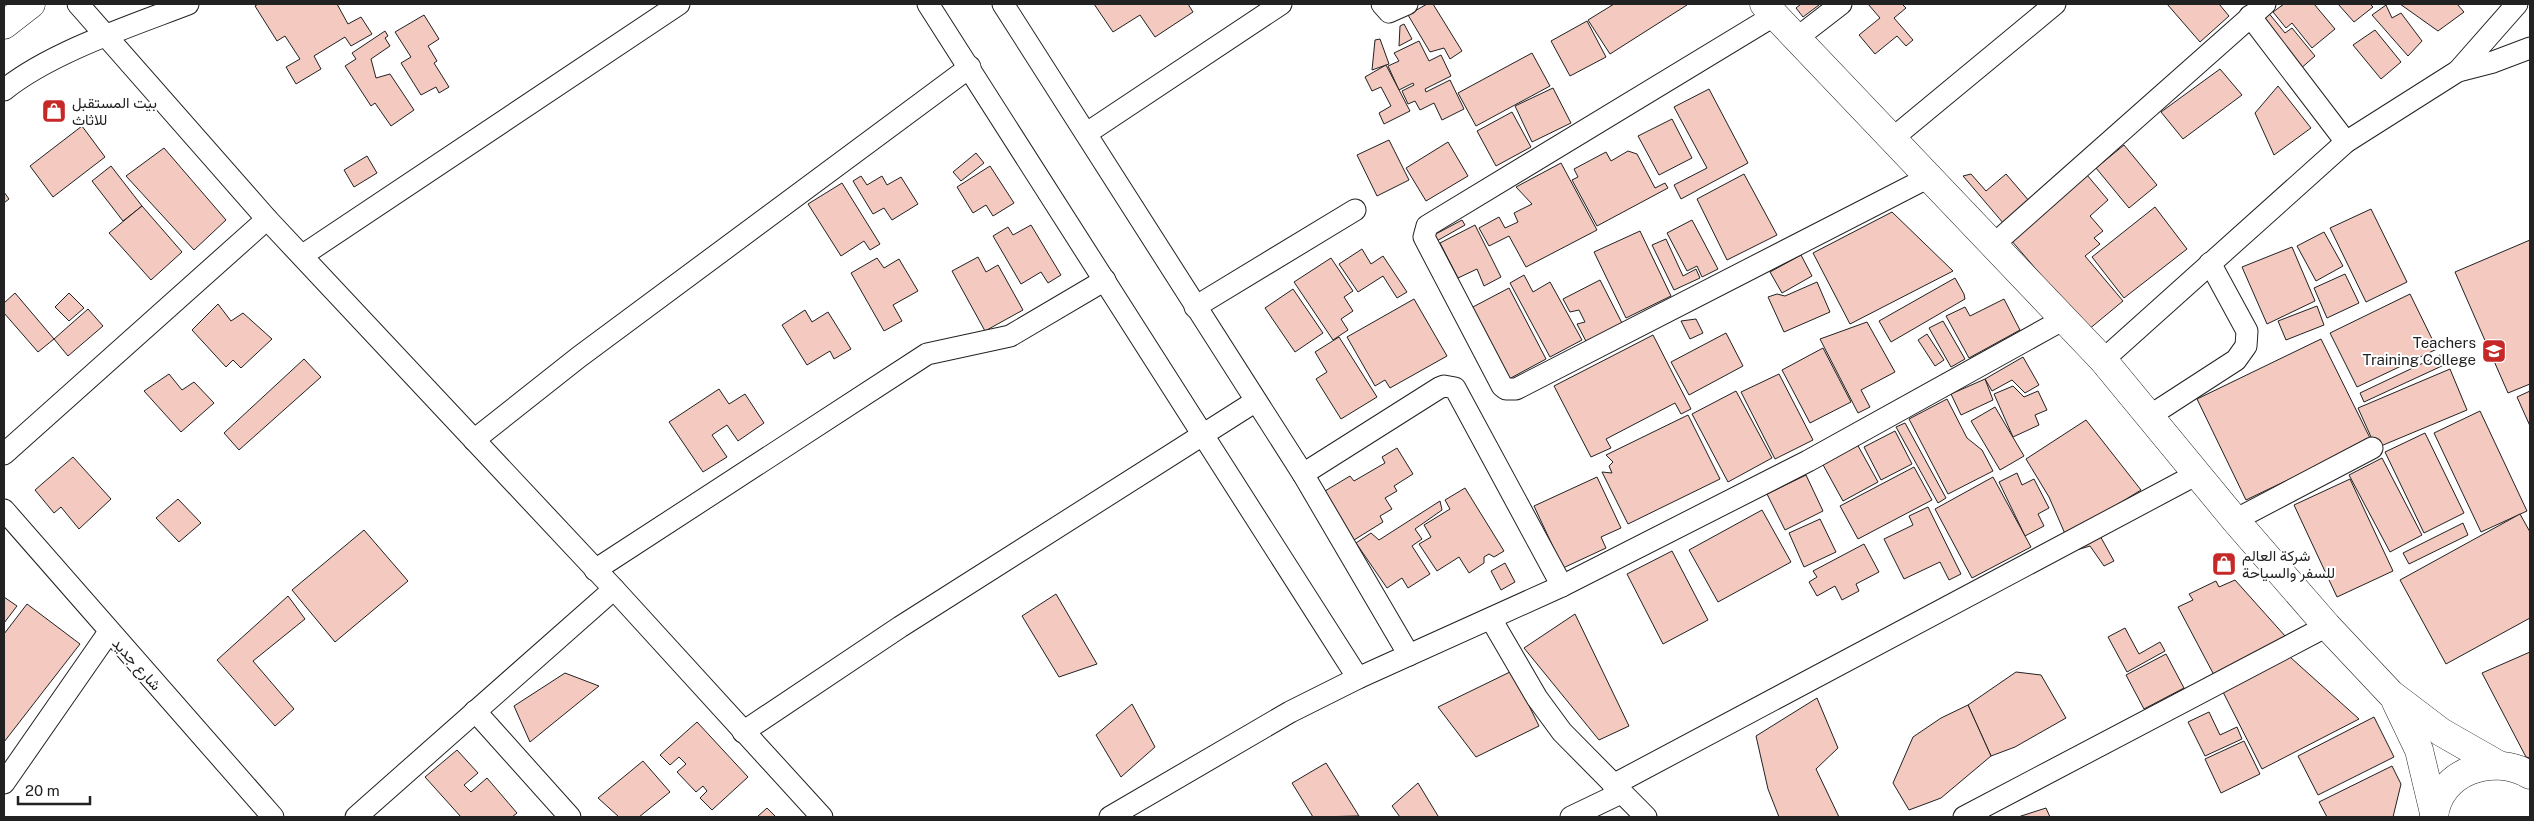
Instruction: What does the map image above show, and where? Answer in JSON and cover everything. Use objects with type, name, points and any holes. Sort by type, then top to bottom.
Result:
[{"type":"main road","points":[[4,25],[31,4]]},
{"type":"main road","points":[[1769,9],[2103,360],[2148,417],[2235,520],[2327,626],[2391,694],[2448,736],[2497,764],[2519,769],[2530,774]]},
{"type":"main road","points":[[2391,694],[2419,750],[2434,815]]},
{"type":"main road","points":[[2434,815],[2447,787],[2457,777],[2476,768],[2497,764]]},
{"type":"street","points":[[78,4],[267,219],[303,255],[614,589],[822,817]]},
{"type":"street","points":[[4,90],[50,62],[105,36],[188,4]]},
{"type":"street","points":[[303,255],[679,4]]},
{"type":"street","points":[[928,4],[1106,280],[1358,678]]},
{"type":"street","points":[[1003,4],[1303,474],[1409,655]]},
{"type":"street","points":[[1087,133],[1282,4]]},
{"type":"street","points":[[1382,4],[1389,12],[1407,4]]},
{"type":"street","points":[[1797,38],[1841,4]]},
{"type":"street","points":[[1893,138],[2055,4]]},
{"type":"street","points":[[2103,360],[2346,142],[2458,71],[2517,4]]},
{"type":"street","points":[[1769,9],[1427,226],[1424,237],[1502,386],[1510,390],[1516,389],[1929,177]]},
{"type":"street","points":[[1993,245],[2255,9],[2346,142]]},
{"type":"street","points":[[2458,71],[2493,62],[2530,48]]},
{"type":"street","points":[[474,440],[579,357],[970,67]]},
{"type":"street","points":[[1195,307],[1355,210]]},
{"type":"street","points":[[4,454],[267,219]]},
{"type":"street","points":[[2148,417],[2236,360],[2246,346],[2247,331],[2210,264]]},
{"type":"street","points":[[595,570],[927,354],[1010,336],[1106,280]]},
{"type":"street","points":[[1110,817],[1290,712],[1358,678],[1562,586],[1808,460],[2064,319]]},
{"type":"street","points":[[1303,474],[1439,388],[1444,386],[1455,388],[1562,586]]},
{"type":"street","points":[[743,732],[900,627],[1256,401]]},
{"type":"street","points":[[2235,520],[2372,448]]},
{"type":"street","points":[[1571,817],[1617,789],[2197,474]]},
{"type":"street","name":"شارع جديد","points":[[4,510],[273,817]]},
{"type":"street","points":[[356,817],[614,589]]},
{"type":"street","points":[[1491,619],[1549,714],[1575,747],[1646,817]]},
{"type":"street","points":[[1964,817],[2327,626]]},
{"type":"street","points":[[4,783],[109,632]]},
{"type":"street","points":[[475,711],[570,817]]},
{"type":"building","points":[[258,4],[337,4],[348,24],[361,17],[372,34],[351,46],[345,37],[314,56],[321,69],[296,84],[286,67],[300,59],[285,36],[277,41],[255,6]]},
{"type":"building","points":[[1094,4],[1188,4],[1193,12],[1155,37],[1140,15],[1113,32]]},
{"type":"building","points":[[1427,4],[1433,4],[1462,51],[1450,59],[1444,48],[1430,52],[1408,15]]},
{"type":"building","points":[[1614,4],[1687,5],[1610,54],[1588,20]]},
{"type":"building","points":[[1801,4],[1819,5],[1803,17],[1796,8]]},
{"type":"building","points":[[1868,4],[1902,4],[1906,8],[1894,18],[1913,40],[1906,46],[1897,36],[1875,54],[1859,35],[1880,18]]},
{"type":"building","points":[[2167,4],[2219,4],[2229,16],[2200,42]]},
{"type":"building","points":[[2284,4],[2314,4],[2335,29],[2312,48],[2292,23],[2286,28],[2273,12]]},
{"type":"building","points":[[2338,4],[2370,4],[2373,7],[2354,22]]},
{"type":"building","points":[[2400,4],[2457,4],[2464,12],[2438,31]]},
{"type":"building","points":[[2386,5],[2392,18],[2401,13],[2422,41],[2408,56],[2372,15]]},
{"type":"building","points":[[2267,11],[2285,33],[2292,28],[2315,56],[2299,70],[2257,20]]},
{"type":"building","points":[[424,15],[439,39],[428,46],[437,61],[434,63],[449,87],[439,93],[436,87],[421,95],[401,63],[411,57],[395,32]]},
{"type":"building","points":[[1587,21],[1606,57],[1570,76],[1551,41]]},
{"type":"building","points":[[1404,24],[1412,39],[1399,46],[1400,26]]},
{"type":"building","points":[[2375,30],[2401,62],[2381,79],[2353,45]]},
{"type":"building","points":[[385,31],[388,36],[385,38],[390,46],[371,59],[376,78],[390,74],[414,110],[391,126],[375,103],[371,106],[345,66],[356,59],[352,53]]},
{"type":"building","points":[[1380,39],[1389,64],[1372,70],[1375,40]]},
{"type":"building","points":[[1419,41],[1429,61],[1441,55],[1451,76],[1425,89],[1426,92],[1450,80],[1464,109],[1442,120],[1434,103],[1420,110],[1415,101],[1408,104],[1402,91],[1414,85],[1413,83],[1399,90],[1388,66],[1399,61],[1394,53]]},
{"type":"building","points":[[1532,53],[1550,86],[1476,126],[1458,93]]},
{"type":"building","points":[[1386,65],[1410,111],[1384,124],[1379,113],[1391,106],[1381,87],[1372,91],[1365,77]]},
{"type":"building","points":[[2220,69],[2242,95],[2183,139],[2161,112]]},
{"type":"building","points":[[2278,86],[2311,128],[2274,155],[2255,113]]},
{"type":"building","points":[[1553,88],[1571,123],[1532,142],[1515,106]]},
{"type":"building","points":[[1709,89],[1748,163],[1681,199],[1674,185],[1707,168],[1674,107]]},
{"type":"building","points":[[1512,112],[1531,147],[1496,166],[1477,131]]},
{"type":"building","points":[[1672,119],[1692,158],[1659,175],[1638,136]]},
{"type":"building","points":[[82,126],[105,157],[53,197],[30,166]]},
{"type":"building","points":[[1389,140],[1409,180],[1377,196],[1357,155]]},
{"type":"building","points":[[1448,142],[1468,176],[1426,201],[1406,168]]},
{"type":"building","points":[[2124,145],[2157,185],[2129,208],[2096,168]]},
{"type":"building","points":[[164,148],[226,220],[194,250],[126,176]]},
{"type":"building","points":[[1628,151],[1637,154],[1655,188],[1665,183],[1668,188],[1597,226],[1572,180],[1578,177],[1574,169],[1606,152],[1611,161]]},
{"type":"building","points":[[976,153],[984,163],[961,181],[953,172]]},
{"type":"building","points":[[367,156],[377,173],[354,187],[344,170]]},
{"type":"building","points":[[1561,163],[1597,230],[1526,267],[1509,236],[1489,246],[1479,228],[1499,217],[1505,228],[1518,222],[1514,213],[1532,204],[1516,187]]},
{"type":"building","points":[[111,166],[142,206],[123,221],[92,181]]},
{"type":"building","points":[[990,166],[1014,203],[993,216],[986,205],[973,213],[957,187]]},
{"type":"building","points":[[1744,174],[1777,235],[1727,260],[1697,199]]},
{"type":"building","points":[[1971,174],[1986,191],[2006,174],[2030,202],[2004,224],[1963,176]]},
{"type":"building","points":[[2087,175],[2108,200],[2090,216],[2103,231],[2094,238],[2100,244],[2085,256],[2123,301],[2088,330],[2011,240]]},
{"type":"building","points":[[861,176],[867,185],[882,176],[887,185],[901,177],[918,204],[892,220],[884,208],[873,214],[853,181]]},
{"type":"building","points":[[842,183],[880,244],[870,250],[864,241],[841,256],[808,204]]},
{"type":"building","points":[[4,192],[9,199],[4,203]]},
{"type":"building","points":[[142,206],[182,252],[151,280],[109,233]]},
{"type":"building","points":[[2155,207],[2187,249],[2124,298],[2092,257]]},
{"type":"building","points":[[2371,209],[2407,282],[2366,302],[2330,228]]},
{"type":"building","points":[[1892,212],[1953,271],[1850,324],[1813,253]]},
{"type":"building","points":[[1462,220],[1465,225],[1435,242],[1432,236]]},
{"type":"building","points":[[1692,220],[1718,269],[1702,277],[1697,266],[1687,271],[1667,233]]},
{"type":"building","points":[[1031,225],[1061,275],[1048,283],[1041,272],[1021,284],[993,236],[1008,227],[1013,235]]},
{"type":"building","points":[[1475,225],[1501,277],[1484,286],[1477,269],[1458,278],[1440,243]]},
{"type":"building","points":[[1640,231],[1671,296],[1626,318],[1594,252]]},
{"type":"building","points":[[2324,232],[2343,266],[2316,281],[2297,246]]},
{"type":"building","points":[[1666,239],[1683,276],[1696,269],[1700,278],[1674,290],[1652,245]]},
{"type":"building","points":[[2530,240],[2530,384],[2508,393],[2455,272]]},
{"type":"building","points":[[2292,247],[2315,301],[2267,324],[2242,267]]},
{"type":"building","points":[[1362,249],[1371,264],[1383,256],[1407,292],[1397,298],[1383,276],[1358,292],[1339,264]]},
{"type":"building","points":[[1801,255],[1812,276],[1782,293],[1770,272]]},
{"type":"building","points":[[978,257],[986,272],[998,265],[1023,310],[985,331],[952,271]]},
{"type":"building","points":[[877,258],[884,268],[899,259],[918,291],[893,305],[902,321],[884,331],[851,273]]},
{"type":"building","points":[[1331,258],[1353,291],[1344,297],[1353,311],[1341,319],[1348,330],[1333,340],[1294,282]]},
{"type":"building","points":[[2345,274],[2359,303],[2327,318],[2314,288]]},
{"type":"building","points":[[1524,275],[1533,292],[1550,282],[1582,340],[1550,357],[1510,283]]},
{"type":"building","points":[[1955,278],[1965,299],[1891,342],[1879,321]]},
{"type":"building","points":[[1600,280],[1624,327],[1588,345],[1577,324],[1585,322],[1579,310],[1570,312],[1563,299]]},
{"type":"building","points":[[1817,282],[1830,312],[1784,332],[1768,297],[1777,294],[1785,296]]},
{"type":"building","points":[[1509,288],[1546,359],[1509,379],[1471,308]]},
{"type":"building","points":[[1293,289],[1323,333],[1295,352],[1265,308]]},
{"type":"building","points":[[15,293],[54,339],[38,352],[4,313],[4,303]]},
{"type":"building","points":[[69,293],[84,308],[69,321],[55,307]]},
{"type":"building","points":[[2410,294],[2437,349],[2357,387],[2330,333]]},
{"type":"building","points":[[1414,299],[1447,356],[1390,388],[1385,380],[1375,386],[1347,337]]},
{"type":"building","points":[[2004,299],[2020,330],[1969,358],[1946,316],[1965,307],[1970,316]]},
{"type":"building","points":[[218,304],[231,321],[243,313],[272,339],[241,368],[233,360],[226,367],[192,330]]},
{"type":"building","points":[[2317,306],[2324,325],[2286,340],[2278,321]]},
{"type":"building","points":[[88,309],[103,326],[68,356],[54,339]]},
{"type":"building","points":[[805,310],[812,322],[828,312],[851,349],[834,359],[830,351],[807,365],[782,325]]},
{"type":"building","points":[[1696,319],[1703,333],[1690,339],[1681,321]]},
{"type":"building","points":[[1943,321],[1965,359],[1951,367],[1929,328]]},
{"type":"building","points":[[1867,322],[1895,372],[1861,390],[1870,407],[1858,413],[1820,339]]},
{"type":"building","points":[[1726,333],[1743,366],[1689,395],[1671,362]]},
{"type":"building","points":[[1927,334],[1944,360],[1935,366],[1918,340]]},
{"type":"building","points":[[1653,335],[1691,409],[1681,414],[1675,403],[1606,439],[1611,448],[1591,457],[1554,386]]},
{"type":"building","points":[[1339,337],[1377,397],[1341,419],[1316,379],[1327,372],[1315,352]]},
{"type":"building","points":[[2321,339],[2371,440],[2246,500],[2197,399]]},
{"type":"building","points":[[1823,348],[1851,402],[1810,423],[1782,370]]},
{"type":"building","points":[[2440,355],[2444,365],[2364,402],[2360,393]]},
{"type":"building","points":[[2023,357],[2039,385],[2025,393],[2012,380],[1992,391],[1985,379]]},
{"type":"building","points":[[304,359],[321,377],[239,450],[224,433]]},
{"type":"building","points":[[2450,369],[2467,410],[2376,448],[2358,408]]},
{"type":"building","points":[[169,374],[182,390],[194,382],[214,403],[181,432],[144,391]]},
{"type":"building","points":[[1779,374],[1813,440],[1775,459],[1741,392]]},
{"type":"building","points":[[1985,379],[1993,400],[1961,415],[1951,394]]},
{"type":"building","points":[[2013,386],[2024,397],[2038,391],[2047,410],[2035,415],[2039,425],[2013,437],[1994,394]]},
{"type":"building","points":[[719,389],[729,404],[745,394],[764,423],[738,441],[727,425],[712,435],[727,457],[703,472],[669,422]]},
{"type":"building","points":[[1736,391],[1772,458],[1728,482],[1692,414]]},
{"type":"building","points":[[2530,391],[2530,426],[2517,397]]},
{"type":"building","points":[[1947,399],[1967,438],[1982,450],[1993,471],[1948,494],[1909,419]]},
{"type":"building","points":[[1995,407],[2024,456],[2000,470],[1971,421]]},
{"type":"building","points":[[2480,411],[2527,511],[2481,532],[2434,433]]},
{"type":"building","points":[[1688,415],[1720,479],[1628,524],[1602,472],[1612,473],[1609,466],[1613,462],[1606,455]]},
{"type":"building","points":[[2086,420],[2141,490],[2066,536],[2049,497],[2026,459]]},
{"type":"building","points":[[1905,423],[1946,498],[1938,503],[1896,427]]},
{"type":"building","points":[[1895,431],[1912,464],[1881,480],[1864,447]]},
{"type":"building","points":[[2425,433],[2464,513],[2424,533],[2385,452]]},
{"type":"building","points":[[1857,444],[1878,482],[1843,501],[1822,463]]},
{"type":"building","points":[[1397,448],[1413,474],[1394,486],[1397,491],[1385,498],[1392,509],[1380,516],[1383,522],[1354,540],[1325,491],[1350,476],[1354,481],[1385,463],[1382,457]]},
{"type":"building","points":[[73,457],[111,499],[79,529],[61,507],[54,513],[35,490]]},
{"type":"building","points":[[2382,458],[2422,535],[2390,552],[2349,475]]},
{"type":"building","points":[[1914,467],[1932,500],[1858,539],[1840,506]]},
{"type":"building","points":[[2017,473],[2022,485],[2034,479],[2049,508],[2038,514],[2044,526],[2025,536],[1999,482]]},
{"type":"building","points":[[1806,475],[1823,511],[1785,530],[1767,494]]},
{"type":"building","points":[[1597,477],[1621,528],[1601,537],[1606,548],[1563,568],[1534,506]]},
{"type":"building","points":[[1993,477],[2031,547],[1972,578],[1935,509]]},
{"type":"building","points":[[2350,479],[2393,571],[2337,597],[2294,505]]},
{"type":"building","points":[[1465,488],[1504,551],[1494,557],[1489,554],[1484,557],[1484,563],[1469,573],[1459,557],[1437,571],[1419,544],[1431,537],[1424,525],[1450,509],[1445,500]]},
{"type":"building","points":[[178,499],[201,523],[179,542],[156,518]]},
{"type":"building","points":[[1440,501],[1442,510],[1415,529],[1422,539],[1412,546],[1430,574],[1408,588],[1402,578],[1387,588],[1356,543],[1371,533],[1379,540]]},
{"type":"building","points":[[1928,507],[1961,574],[1949,580],[1940,562],[1904,579],[1884,539],[1913,525],[1909,516]]},
{"type":"building","points":[[1762,510],[1791,562],[1718,602],[1689,550]]},
{"type":"building","points":[[2520,514],[2530,532],[2530,618],[2446,664],[2400,580]]},
{"type":"building","points":[[1820,519],[1836,552],[1804,567],[1789,533]]},
{"type":"building","points":[[2463,523],[2468,535],[2409,564],[2403,553]]},
{"type":"building","points":[[2094,525],[2114,561],[2104,566],[2090,546],[2070,552]]},
{"type":"building","points":[[364,530],[408,581],[335,642],[292,590]]},
{"type":"building","points":[[1864,544],[1879,572],[1856,584],[1859,591],[1842,600],[1835,586],[1817,596],[1809,582],[1817,577],[1813,571]]},
{"type":"building","points":[[1672,551],[1708,620],[1663,644],[1627,574]]},
{"type":"building","points":[[1505,563],[1515,582],[1501,590],[1491,571]]},
{"type":"building","points":[[2235,580],[2286,637],[2214,675],[2178,607],[2193,600],[2189,594],[2216,581],[2219,587]]},
{"type":"building","points":[[1056,594],[1097,664],[1059,677],[1022,616]]},
{"type":"building","points":[[288,596],[305,619],[253,661],[294,709],[275,726],[217,660]]},
{"type":"building","points":[[4,597],[17,606],[4,623]]},
{"type":"building","points":[[27,604],[80,644],[4,742],[4,634]]},
{"type":"building","points":[[1575,614],[1629,726],[1599,740],[1524,648]]},
{"type":"building","points":[[2125,628],[2139,654],[2160,642],[2165,651],[2127,672],[2108,637]]},
{"type":"building","points":[[2530,652],[2530,758],[2526,757],[2482,673]]},
{"type":"building","points":[[2166,654],[2184,688],[2144,709],[2126,675]]},
{"type":"building","points":[[2290,657],[2359,719],[2262,769],[2223,692]]},
{"type":"building","points":[[1512,671],[1539,726],[1476,757],[1438,707]]},
{"type":"building","points":[[2016,672],[2041,675],[2066,718],[2015,747],[1991,756],[1968,705]]},
{"type":"building","points":[[565,673],[599,686],[530,742],[514,706]]},
{"type":"building","points":[[1817,698],[1838,748],[1816,769],[1839,817],[1779,817],[1768,789],[1756,736]]},
{"type":"building","points":[[1132,704],[1155,747],[1121,777],[1096,735]]},
{"type":"building","points":[[1968,705],[1991,756],[1941,798],[1909,810],[1893,783],[1913,737],[1941,718]]},
{"type":"building","points":[[2209,712],[2220,735],[2237,727],[2242,739],[2205,756],[2188,722]]},
{"type":"building","points":[[2374,717],[2394,757],[2318,795],[2298,756]]},
{"type":"building","points":[[697,722],[748,777],[712,810],[700,798],[707,791],[703,786],[696,792],[677,772],[686,764],[679,757],[670,765],[660,755]]},
{"type":"building","points":[[2244,741],[2260,774],[2221,793],[2205,759]]},
{"type":"building","points":[[457,750],[478,773],[464,785],[471,792],[487,778],[517,813],[512,817],[461,817],[425,777]]},
{"type":"building","points":[[643,761],[670,792],[639,817],[619,817],[598,798]]},
{"type":"building","points":[[1326,763],[1359,816],[1313,817],[1292,783]]},
{"type":"building","points":[[2392,766],[2401,784],[2393,817],[2327,817],[2319,802]]},
{"type":"building","points":[[1418,783],[1437,817],[1400,817],[1392,806]]},
{"type":"building","points":[[767,808],[776,817],[757,817]]},
{"type":"building","points":[[2046,808],[2050,817],[2018,817]]},
{"type":"place","name":"بيت المستقبل للاثاث","points":[[54,111]]},
{"type":"place","name":"Teachers Training College","points":[[2494,351]]},
{"type":"place","name":"شركة العالم للسفر والسياحة","points":[[2224,564]]}]
